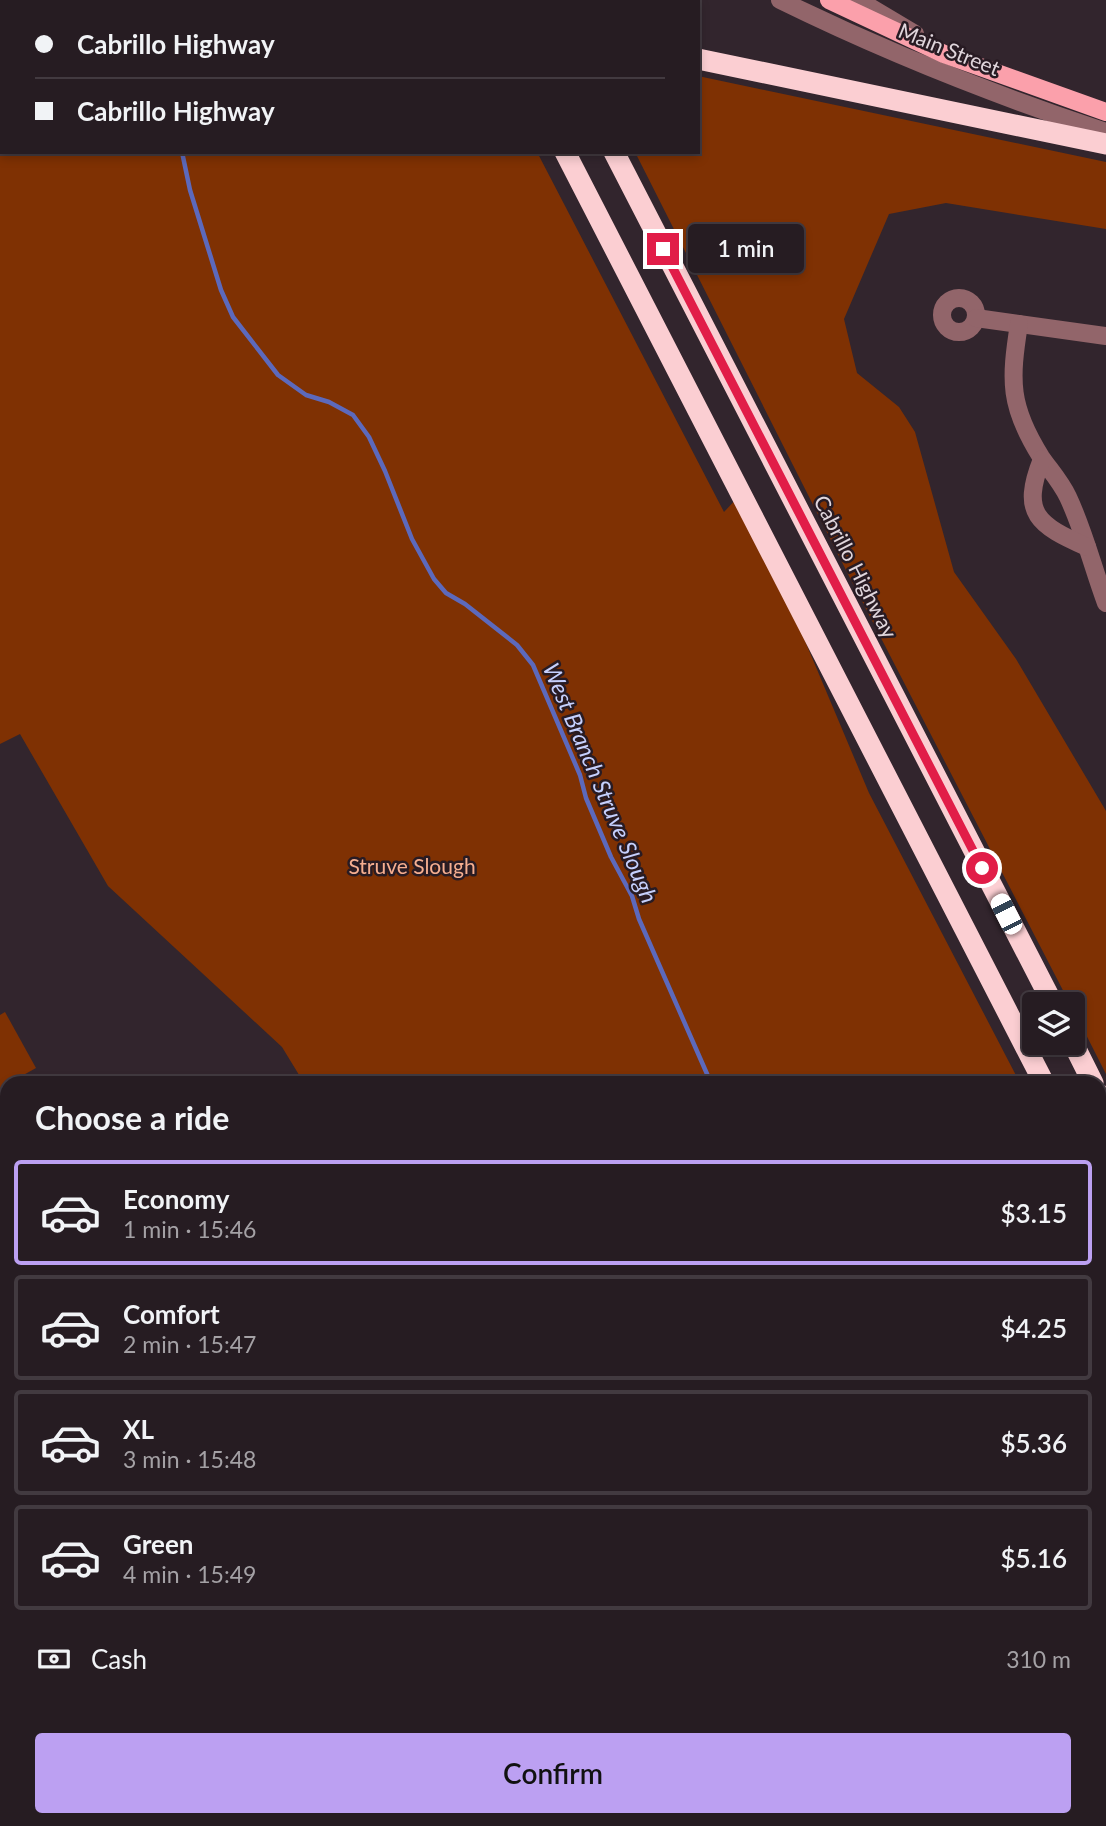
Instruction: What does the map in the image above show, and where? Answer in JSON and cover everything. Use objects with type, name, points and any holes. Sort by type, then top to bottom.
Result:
[{"type":"highway","points":[[700,59],[1106,144]]},
{"type":"highway","points":[[566,154],[1040,1076]]},
{"type":"highway","name":"Cabrillo Highway","points":[[615,154],[1047,992]]},
{"type":"highway","points":[[1079,1055],[1090,1076]]},
{"type":"main road","name":"Main Street","points":[[829,0],[944,54],[1106,112]]},
{"type":"street","name":"Main Street","points":[[780,0],[845,32],[967,83],[1106,132]]},
{"type":"street","points":[[858,0],[944,54]]},
{"type":"street","points":[[975,318],[1106,336]]},
{"type":"street","points":[[1019,324],[1013,360],[1014,400],[1023,427],[1068,498],[1106,603]]},
{"type":"street","points":[[1042,458],[1032,494],[1038,515],[1049,529],[1087,547]]},
{"type":"green space","points":[[700,76],[1106,162],[1106,229],[946,203],[889,214],[844,319],[857,373],[899,407],[915,432],[954,572],[1016,659],[1106,811],[1106,1074],[1085,1033],[1085,992],[1064,992],[850,578],[636,154],[700,154]]},
{"type":"green space","name":"Struve Slough","points":[[0,154],[538,154],[724,512],[739,496],[781,584],[869,793],[1016,1076],[300,1076],[282,1047],[108,886],[20,734],[0,744]]},
{"type":"green space","points":[[5,1012],[36,1068],[22,1076],[0,1076],[0,1015]]},
{"type":"waterway","name":"West Branch Struve Slough","points":[[182,154],[190,190],[221,290],[233,317],[278,375],[306,395],[329,402],[353,415],[369,437],[412,539],[434,579],[446,593],[465,604],[517,645],[533,665],[580,775],[586,798],[611,857],[632,896],[639,919],[708,1076]]},
{"type":"route","points":[[663,249],[982,868]]}]
